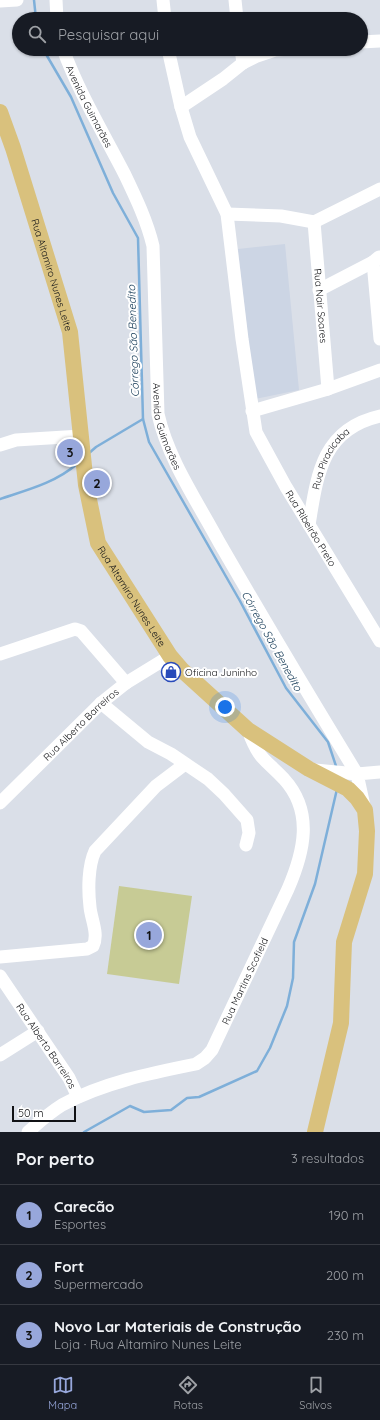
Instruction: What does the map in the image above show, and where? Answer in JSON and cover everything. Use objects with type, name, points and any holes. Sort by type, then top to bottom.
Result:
[{"type":"main road","name":"Rua Altamiro Nunes Leite","points":[[0,112],[15,155],[70,332],[90,514],[98,543],[170,656],[182,670],[248,730],[315,770],[346,779],[365,810],[367,831],[365,874],[344,942],[342,1023],[315,1132]]},
{"type":"street","points":[[0,1],[17,0]]},
{"type":"street","points":[[56,0],[57,12]]},
{"type":"street","points":[[163,0],[164,12]]},
{"type":"street","points":[[235,0],[236,12]]},
{"type":"street","points":[[368,42],[380,41]]},
{"type":"street","name":"Avenida Guimarães","points":[[66,56],[72,73],[95,116],[148,225],[153,246],[158,414],[162,433],[192,493],[275,640],[346,779]]},
{"type":"street","name":"Rua Ribeirão Preto","points":[[170,56],[181,107],[190,137],[227,214],[256,432],[309,525],[380,641]]},
{"type":"street","points":[[242,56],[243,63]]},
{"type":"street","points":[[181,107],[224,79],[243,63],[257,56]]},
{"type":"street","points":[[227,214],[281,216],[314,222],[380,189]]},
{"type":"street","name":"Rua Nair Soares","points":[[314,222],[328,388]]},
{"type":"street","points":[[319,290],[377,259],[380,339]]},
{"type":"street","points":[[252,411],[328,388],[380,370]]},
{"type":"street","name":"Rua Piracicaba","points":[[309,525],[316,481],[324,457],[342,434],[360,422],[380,416]]},
{"type":"street","points":[[0,445],[16,440],[82,450]]},
{"type":"street","points":[[0,654],[75,629],[81,631],[126,683]]},
{"type":"street","name":"Rua Alberto Barreiros","points":[[0,803],[101,703],[126,683],[170,656]]},
{"type":"street","points":[[101,703],[148,742],[208,779],[224,794],[247,820],[249,833],[246,845]]},
{"type":"street","name":"Rua Martins Scofield","points":[[28,1132],[46,1116],[78,1097],[128,1079],[196,1064],[205,1058],[212,1050],[256,959],[298,866],[302,849],[304,824],[294,792],[259,756],[248,730]]},
{"type":"street","points":[[0,957],[87,949],[93,946],[96,936],[90,906],[90,881],[91,865],[95,851],[156,786],[185,764]]},
{"type":"street","points":[[346,779],[380,772]]},
{"type":"street","name":"Rua Alberto Barreiros","points":[[0,976],[69,1078],[78,1097]]},
{"type":"street","points":[[0,1055],[38,1031]]},
{"type":"shaded area","points":[[285,244],[299,390],[255,399],[238,249]]},
{"type":"green space","points":[[119,886],[192,896],[179,984],[107,974]]},
{"type":"waterway","name":"Córrego São Benedito","points":[[34,0],[35,12]]},
{"type":"waterway","name":"Córrego São Benedito","points":[[47,56],[71,97],[113,193],[138,238],[143,419],[149,442],[240,601],[286,688],[328,742],[337,769]]},
{"type":"waterway","points":[[88,454],[96,447],[143,419]]},
{"type":"waterway","points":[[0,499],[50,481],[77,464]]},
{"type":"waterway","name":"Córrego São Benedito","points":[[84,1132],[130,1106],[144,1112],[171,1110],[187,1098],[199,1097],[257,1071],[270,1048],[287,1006],[293,978],[294,942],[315,884],[337,789]]},
{"type":"place","name":"Novo Lar Materiais de Construção","points":[[70,452]]},
{"type":"place","name":"Fort","points":[[97,483]]},
{"type":"place","name":"Oficina Juninho","points":[[171,672]]},
{"type":"place","name":"Carecão","points":[[149,935]]}]
